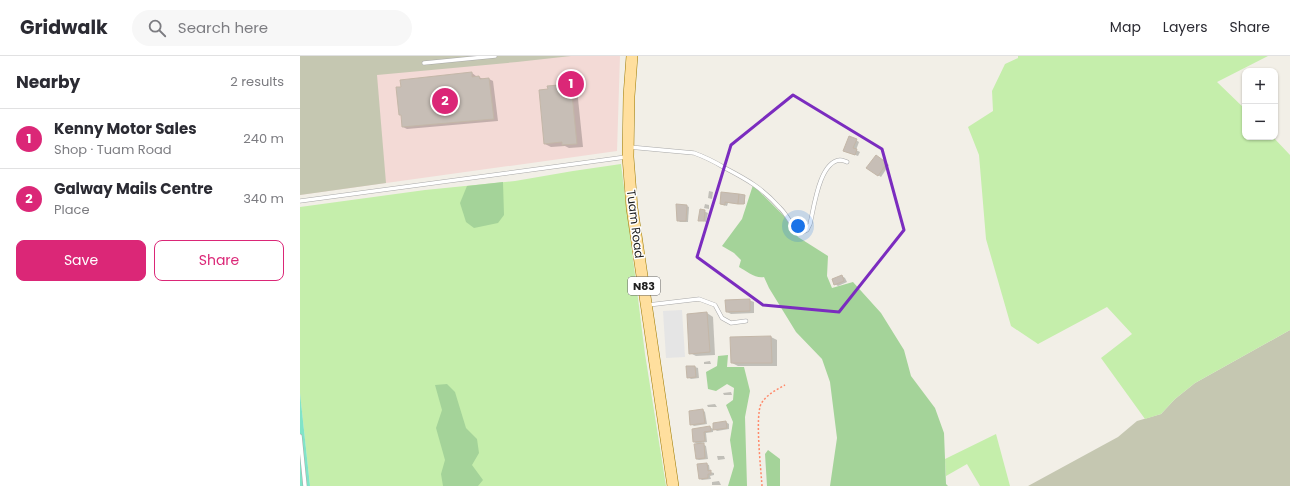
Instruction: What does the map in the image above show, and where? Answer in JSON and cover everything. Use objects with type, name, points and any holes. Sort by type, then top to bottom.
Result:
[{"type":"main road","name":"Tuam Road","points":[[632,56],[629,96],[628,152],[632,208],[673,486]]},
{"type":"lane","points":[[424,63],[495,56]]},
{"type":"lane","points":[[300,201],[628,152],[694,153],[704,156],[751,182],[767,194],[782,209],[794,228],[803,232],[807,230],[810,224],[824,173],[831,164],[840,160],[847,162]]},
{"type":"lane","points":[[646,305],[700,299],[715,305],[722,318],[731,323],[746,320]]},
{"type":"lane","points":[[300,436],[305,486]]},
{"type":"path","points":[[762,486],[758,421],[761,404],[772,392],[785,385]]},
{"type":"highlighted area","points":[[793,95],[882,149],[904,230],[839,312],[763,305],[697,257],[731,145]]},
{"type":"shaded area","points":[[300,56],[620,56],[617,151],[300,195]]},
{"type":"shaded area","points":[[300,56],[571,56],[377,75],[386,183],[300,195]]},
{"type":"shaded area","points":[[682,310],[685,357],[666,358],[663,311]]},
{"type":"shaded area","points":[[1290,330],[1290,486],[1028,486],[1118,437],[1137,421],[1161,414],[1175,399],[1195,383]]},
{"type":"green space","points":[[1018,56],[1268,56],[1217,82],[1242,106],[1242,140],[1276,140],[1290,155],[1290,330],[1195,383],[1175,399],[1161,414],[1145,419],[1101,358],[1132,334],[1107,307],[1038,344],[1011,326],[986,239],[979,155],[968,127],[993,111],[992,91],[1005,64],[1018,58]]},
{"type":"green space","points":[[621,164],[645,354],[666,486],[310,486],[300,393],[300,207],[425,190],[515,181]]},
{"type":"green space","points":[[503,182],[504,215],[498,223],[474,228],[466,222],[460,203],[467,186]]},
{"type":"green space","points":[[753,185],[784,216],[798,237],[828,256],[827,276],[832,288],[853,282],[881,313],[904,350],[911,376],[935,408],[944,433],[946,484],[948,486],[830,486],[837,438],[830,382],[822,359],[796,332],[769,288],[764,277],[754,276],[739,267],[741,260],[734,253],[722,246],[742,219]]},
{"type":"green space","points":[[728,355],[727,367],[744,367],[750,391],[745,417],[747,486],[728,486],[734,466],[730,440],[733,422],[726,405],[733,400],[734,388],[727,384],[716,391],[708,389],[706,372],[717,366],[718,356]]},
{"type":"green space","points":[[447,384],[455,392],[466,428],[477,439],[479,453],[472,465],[483,480],[478,486],[443,486],[441,474],[445,460],[436,428],[442,410],[435,385]]},
{"type":"green space","points":[[300,393],[310,486],[300,486]]},
{"type":"green space","points":[[996,434],[1010,486],[980,486],[967,464],[946,476],[945,459]]},
{"type":"green space","points":[[768,450],[780,459],[780,486],[767,486],[765,454]]},
{"type":"building","points":[[472,72],[472,77],[479,76],[480,79],[489,78],[494,119],[402,127],[396,87],[401,87],[400,80]]},
{"type":"building","points":[[571,84],[577,144],[562,145],[562,142],[544,144],[539,90],[548,89],[547,86]]},
{"type":"building","points":[[849,136],[857,139],[853,148],[857,149],[855,155],[843,151]]},
{"type":"building","points":[[876,155],[887,163],[878,176],[866,168]]},
{"type":"building","points":[[721,192],[739,194],[738,204],[725,202],[725,205],[720,204]]},
{"type":"building","points":[[739,194],[745,195],[744,204],[738,204]]},
{"type":"building","points":[[676,204],[687,205],[686,221],[677,221]]},
{"type":"building","points":[[700,209],[705,210],[704,221],[698,221]]},
{"type":"building","points":[[842,275],[844,281],[834,285],[832,279]]},
{"type":"building","points":[[750,299],[750,311],[726,312],[725,300]]},
{"type":"building","points":[[707,312],[710,352],[689,354],[687,314]]},
{"type":"building","points":[[771,336],[772,363],[731,363],[730,337]]},
{"type":"building","points":[[686,366],[695,366],[696,377],[687,378]]},
{"type":"building","points":[[703,409],[705,423],[690,425],[689,411]]},
{"type":"building","points":[[726,421],[727,428],[713,430],[713,423]]},
{"type":"building","points":[[710,426],[711,431],[704,432],[705,441],[693,442],[692,429]]},
{"type":"building","points":[[704,443],[705,458],[696,459],[694,444]]},
{"type":"building","points":[[707,463],[708,471],[711,470],[711,474],[708,474],[708,478],[699,479],[697,464]]},
{"type":"place","name":"Kenny Motor Sales","points":[[571,84]]},
{"type":"place","name":"Galway Mails Centre","points":[[445,101]]}]
